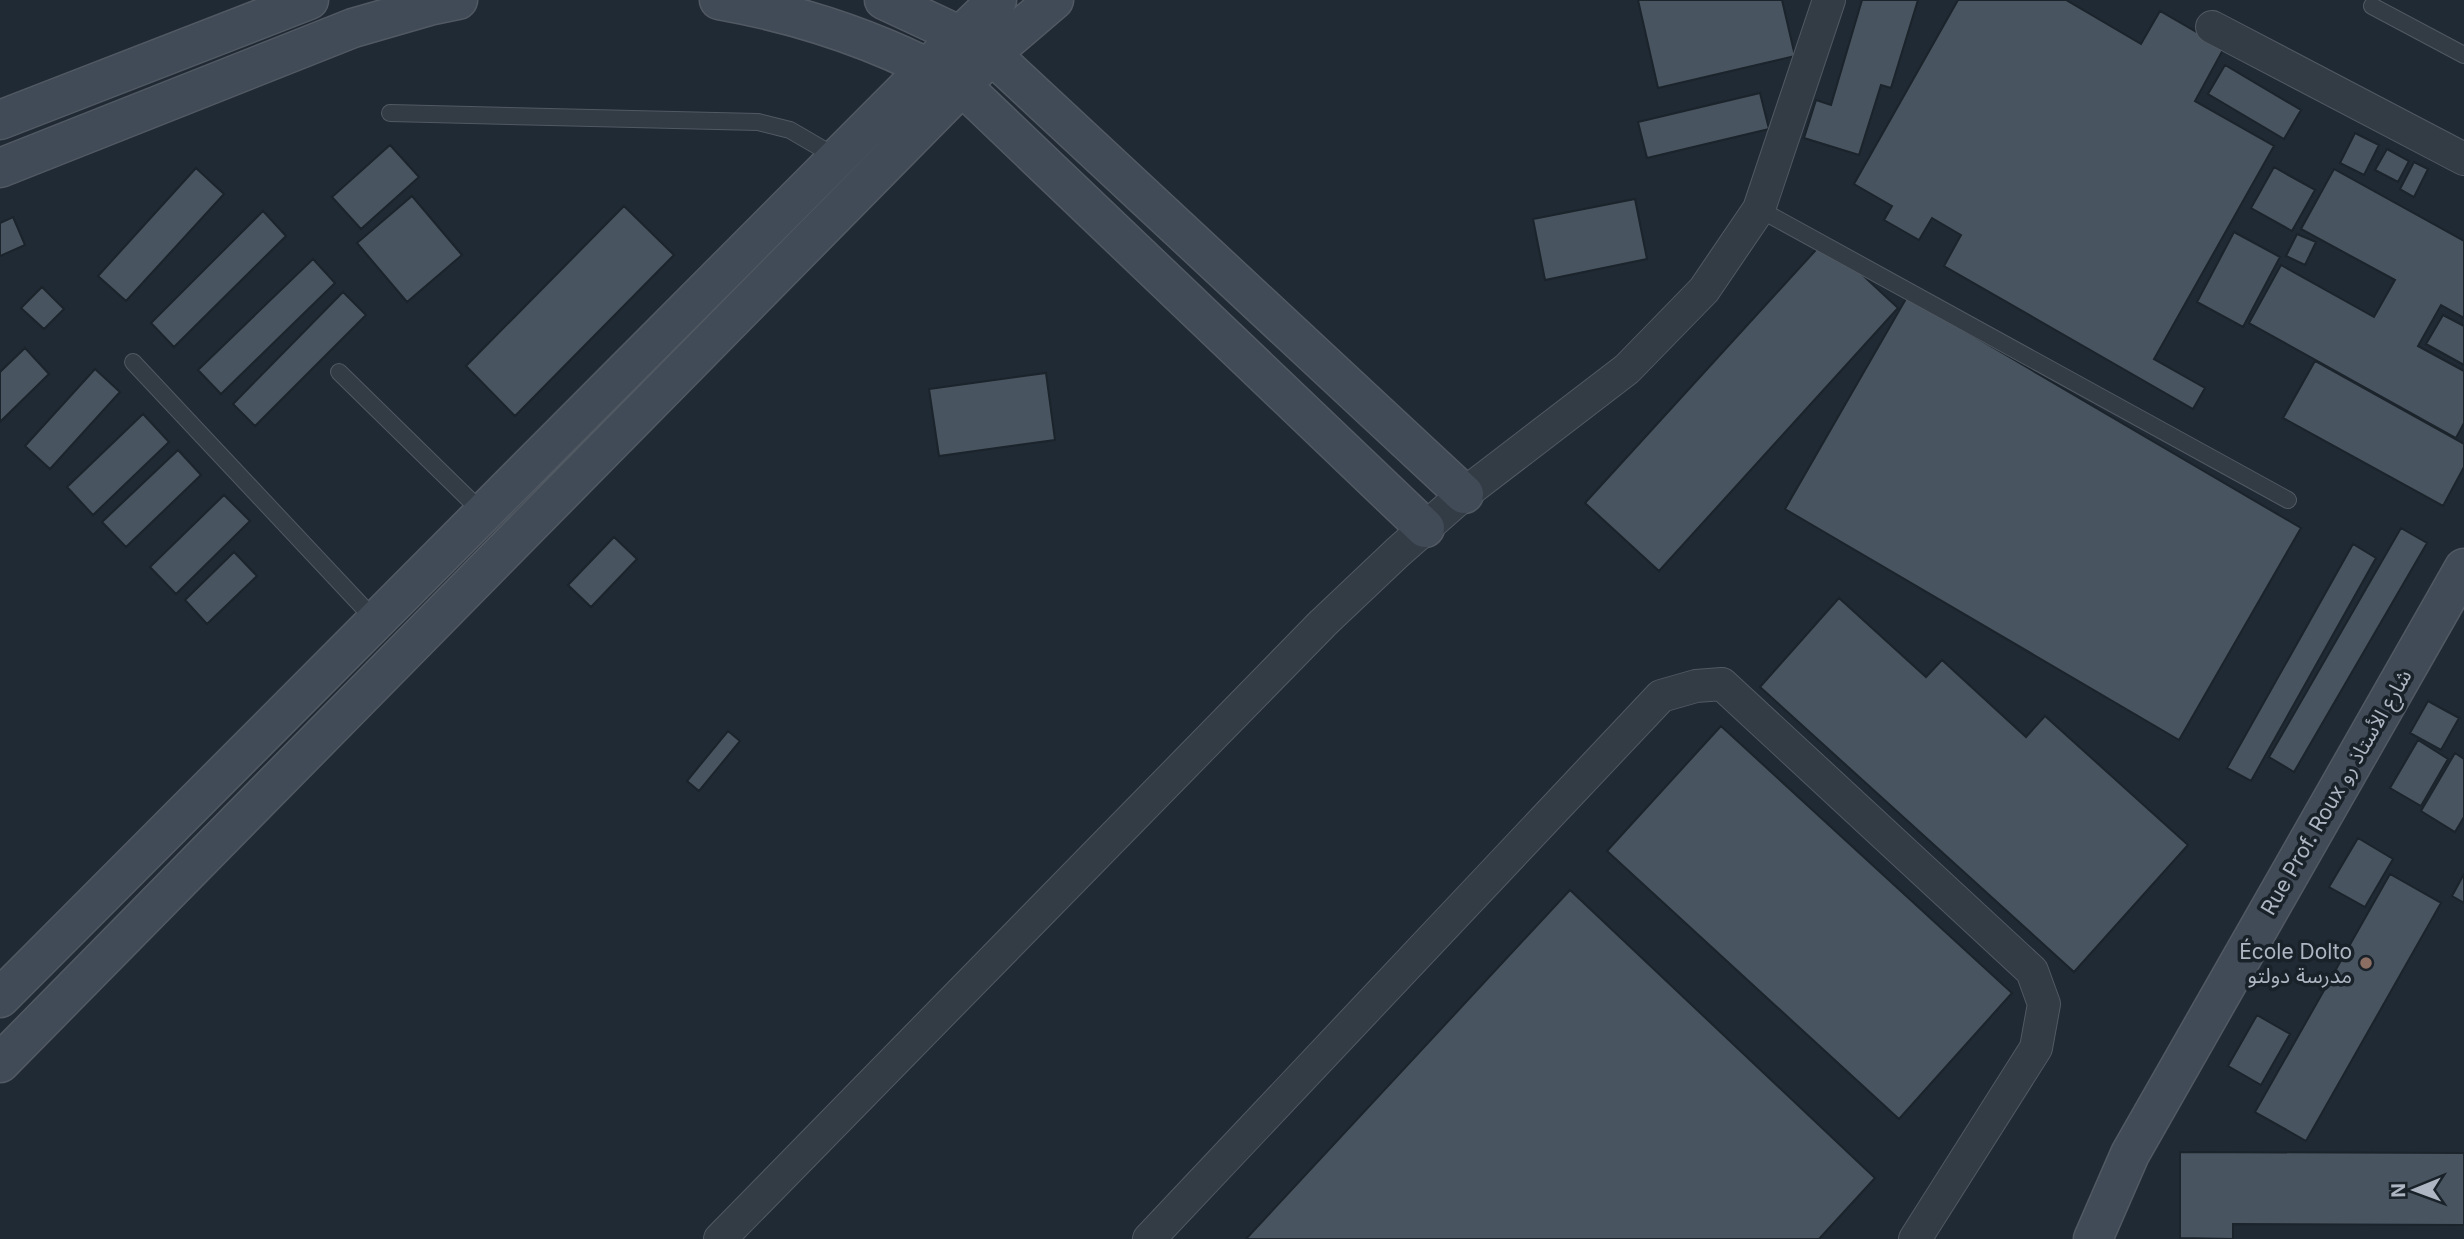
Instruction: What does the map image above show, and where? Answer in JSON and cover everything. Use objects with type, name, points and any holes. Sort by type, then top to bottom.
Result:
[{"type":"street","points":[[0,120],[309,0]]},
{"type":"street","points":[[0,168],[353,28],[386,8],[458,0]]},
{"type":"street","points":[[719,0],[786,14],[832,29],[928,67],[962,86],[1425,528]]},
{"type":"street","points":[[884,0],[959,35],[992,54],[1464,494]]},
{"type":"street","points":[[0,998],[959,35],[997,0]]},
{"type":"street","points":[[0,1063],[992,54],[1054,0]]},
{"type":"street","points":[[720,1239],[1271,675],[1425,528],[1464,494],[1626,369],[1704,290],[1759,209],[1829,0]]},
{"type":"street","points":[[2212,27],[2464,159]]},
{"type":"street","name":"Rue Prof. Roux شارع الأستاذ رو","points":[[2093,1239],[2130,1154],[2464,568]]},
{"type":"street","points":[[1149,1239],[1661,696],[1696,686],[1722,684],[2032,971],[2044,1004],[2036,1048],[1915,1239]]},
{"type":"lane","points":[[2372,6],[2464,55]]},
{"type":"lane","points":[[390,113],[758,122],[790,130],[838,158]]},
{"type":"lane","points":[[1759,209],[2288,500]]},
{"type":"lane","points":[[133,362],[376,621]]},
{"type":"lane","points":[[340,372],[483,513]]},
{"type":"building","points":[[1638,0],[1782,0],[1795,56],[1658,88]]},
{"type":"building","points":[[1862,0],[1918,0],[1891,88],[1881,85],[1859,155],[1804,138],[1816,100],[1831,105]]},
{"type":"building","points":[[1958,0],[2066,0],[2141,44],[2160,11],[2224,48],[2195,101],[2274,146],[2154,359],[2205,388],[2193,409],[1944,266],[1961,235],[1932,218],[1919,240],[1884,220],[1892,206],[1854,184]]},
{"type":"building","points":[[2225,65],[2301,110],[2284,139],[2208,94]]},
{"type":"building","points":[[1760,93],[1769,129],[1647,158],[1638,122]]},
{"type":"building","points":[[2355,133],[2379,145],[2364,175],[2340,163]]},
{"type":"building","points":[[390,145],[419,177],[361,229],[332,197]]},
{"type":"building","points":[[2387,149],[2409,161],[2398,182],[2375,170]]},
{"type":"building","points":[[2414,162],[2428,169],[2414,197],[2400,189]]},
{"type":"building","points":[[2274,167],[2315,190],[2292,231],[2251,208]]},
{"type":"building","points":[[196,168],[224,194],[126,301],[98,276]]},
{"type":"building","points":[[2334,169],[2464,241],[2464,318],[2441,305],[2418,346],[2464,371],[2464,423],[2456,438],[2249,323],[2281,265],[2374,317],[2395,280],[2301,229]]},
{"type":"building","points":[[412,196],[462,255],[407,302],[357,243]]},
{"type":"building","points":[[1635,199],[1647,259],[1545,280],[1533,219]]},
{"type":"building","points":[[624,206],[674,255],[515,416],[466,366]]},
{"type":"building","points":[[263,211],[286,236],[174,347],[151,323]]},
{"type":"building","points":[[13,217],[25,245],[0,256],[0,223]]},
{"type":"building","points":[[2234,232],[2280,257],[2243,327],[2197,302]]},
{"type":"building","points":[[2297,234],[2316,242],[2305,265],[2286,256]]},
{"type":"building","points":[[1825,240],[1898,308],[1659,571],[1585,503]]},
{"type":"building","points":[[313,259],[335,283],[221,394],[198,370]]},
{"type":"building","points":[[42,287],[64,309],[44,329],[21,308]]},
{"type":"building","points":[[343,292],[366,315],[255,426],[233,404]]},
{"type":"building","points":[[1907,297],[2301,528],[2179,740],[1785,509]]},
{"type":"building","points":[[2443,315],[2464,326],[2464,365],[2426,344]]},
{"type":"building","points":[[25,348],[49,374],[0,422],[0,372]]},
{"type":"building","points":[[2315,361],[2464,444],[2464,467],[2443,506],[2283,418]]},
{"type":"building","points":[[95,369],[120,392],[50,469],[25,446]]},
{"type":"building","points":[[1046,373],[1055,440],[939,456],[929,389]]},
{"type":"building","points":[[143,414],[169,442],[93,515],[67,487]]},
{"type":"building","points":[[178,450],[201,475],[126,547],[102,522]]},
{"type":"building","points":[[224,495],[250,521],[176,594],[150,567]]},
{"type":"building","points":[[2401,528],[2427,543],[2294,772],[2269,757]]},
{"type":"building","points":[[614,537],[637,559],[591,607],[568,585]]},
{"type":"building","points":[[2353,544],[2376,558],[2251,781],[2227,768]]},
{"type":"building","points":[[234,552],[257,576],[207,624],[185,600]]},
{"type":"building","points":[[1839,598],[1926,677],[1942,660],[2026,737],[2045,716],[2188,845],[2074,972],[1760,687]]},
{"type":"building","points":[[2428,701],[2459,718],[2441,750],[2410,733]]},
{"type":"building","points":[[1721,726],[2012,993],[1899,1119],[1607,851]]},
{"type":"building","points":[[728,731],[740,741],[699,791],[687,781]]},
{"type":"building","points":[[2418,740],[2448,759],[2421,806],[2390,788]]},
{"type":"building","points":[[2455,753],[2464,759],[2464,817],[2455,832],[2421,811]]},
{"type":"building","points":[[2358,838],[2393,859],[2365,907],[2329,887]]},
{"type":"building","points":[[2390,874],[2441,903],[2306,1141],[2255,1112]]},
{"type":"building","points":[[2464,874],[2464,903],[2452,896]]},
{"type":"building","points":[[1570,890],[1875,1178],[1819,1239],[1246,1239]]},
{"type":"building","points":[[2257,1015],[2290,1034],[2261,1085],[2228,1066]]},
{"type":"building","points":[[2180,1152],[2464,1153],[2464,1225],[2233,1224],[2233,1239],[2180,1238]]},
{"type":"place","name":"École Dolto مدرسة دولتو","points":[[2366,963]]}]
